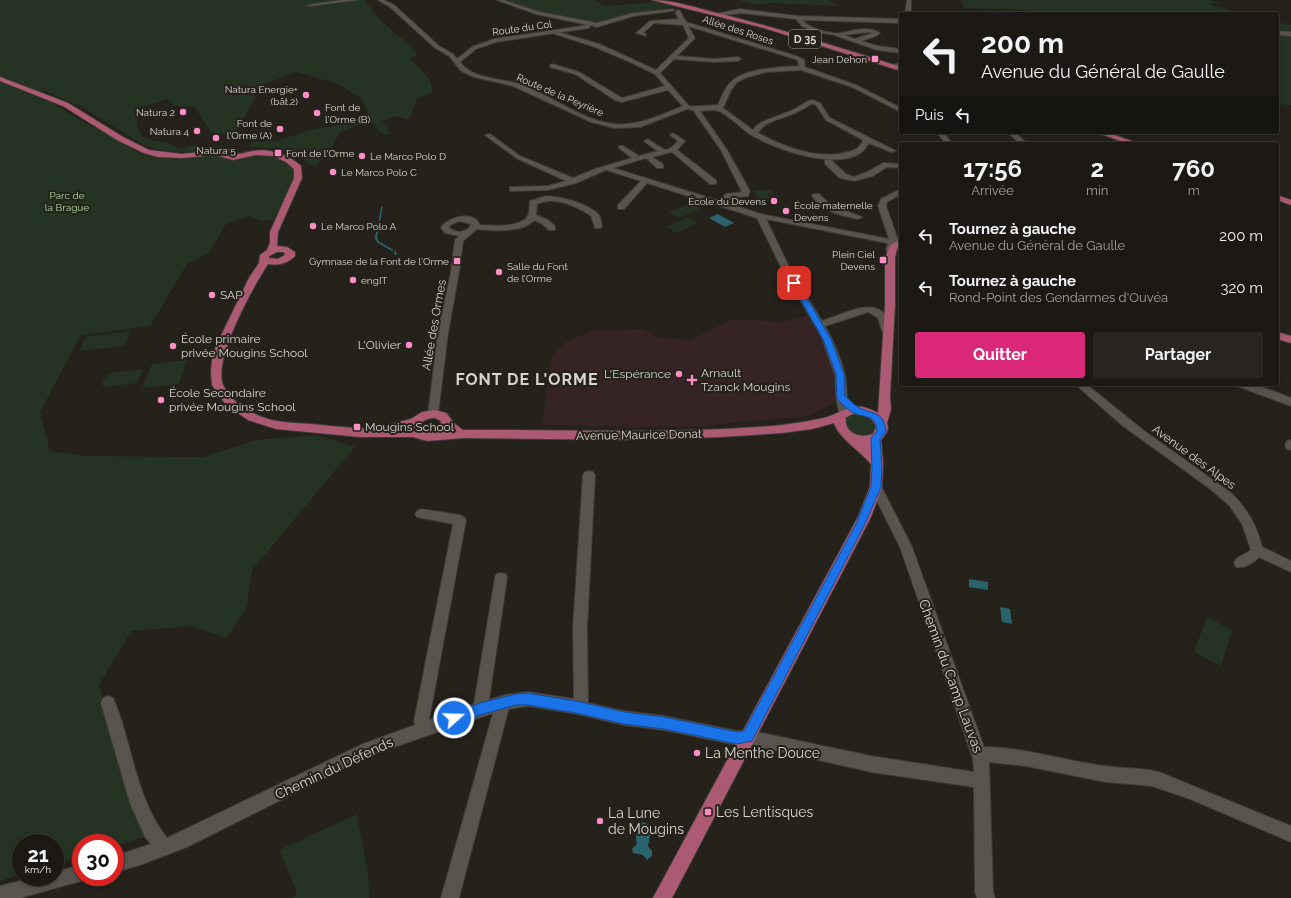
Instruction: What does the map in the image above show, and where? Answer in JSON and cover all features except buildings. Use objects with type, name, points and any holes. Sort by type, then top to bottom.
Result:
[{"type":"main road","name":"D 35","points":[[655,0],[682,8],[766,27],[899,67]]},
{"type":"main road","name":"D 35","points":[[660,0],[682,8],[728,14],[899,67]]},
{"type":"main road","points":[[0,79],[73,108],[142,150],[167,155],[227,154],[233,158],[245,153],[271,152],[283,154],[300,164],[303,174],[280,227],[280,238],[285,249],[290,252],[290,256],[283,261],[270,262],[268,255]]},
{"type":"main road","points":[[1105,134],[1130,142]]},
{"type":"main road","points":[[1114,134],[1137,142]]},
{"type":"main road","points":[[245,153],[262,153],[280,156],[293,162],[299,171],[298,178],[274,232],[274,243],[254,278],[221,346],[217,360],[216,372],[218,385],[230,402],[252,417],[276,425],[360,433],[415,427],[423,416],[433,414],[440,416],[454,430],[462,434]]},
{"type":"main road","points":[[1279,195],[1291,200]]},
{"type":"main road","points":[[1279,199],[1291,204]]},
{"type":"main road","points":[[851,437],[864,440],[875,438],[881,432],[881,423],[885,409],[884,396],[891,253],[898,239]]},
{"type":"main road","points":[[889,288],[883,260],[885,247],[898,239]]},
{"type":"main road","points":[[268,255],[285,249]]},
{"type":"main road","points":[[277,262],[264,273],[254,289],[224,357],[224,374],[226,381],[235,396],[246,406],[260,413],[275,419],[290,422],[380,428],[401,426],[415,427]]},
{"type":"main road","points":[[816,424],[878,406],[884,396]]},
{"type":"main road","points":[[862,411],[878,419],[881,423]]},
{"type":"main road","points":[[841,429],[839,420],[843,415]]},
{"type":"main road","points":[[415,427],[418,435],[427,437],[437,435],[444,429],[446,422]]},
{"type":"main road","points":[[816,424],[841,429],[866,450],[877,464]]},
{"type":"main road","name":"Avenue Maurice Donat","points":[[437,435],[667,436],[781,429],[816,424]]},
{"type":"main road","points":[[662,898],[860,524],[876,487],[877,464],[875,438]]},
{"type":"street","points":[[310,5],[355,0]]},
{"type":"street","name":"Route de la Peyrière","points":[[380,0],[392,6],[436,47],[451,55],[463,70],[476,76],[515,85],[593,121],[605,124],[628,126],[652,121],[687,107]]},
{"type":"street","points":[[499,0],[538,12],[597,25]]},
{"type":"street","points":[[908,12],[909,0]]},
{"type":"street","points":[[657,73],[692,38],[684,23],[682,8]]},
{"type":"street","name":"Route du Col","points":[[456,63],[469,50],[481,44],[496,40],[597,25],[634,15],[682,8]]},
{"type":"street","points":[[728,14],[740,11],[798,18],[899,22]]},
{"type":"street","points":[[798,18],[810,28],[835,34],[877,48],[899,51]]},
{"type":"street","name":"Allée des Roses","points":[[644,35],[639,33],[648,27],[652,22],[659,21],[684,23],[797,58],[801,60],[802,68]]},
{"type":"street","points":[[835,34],[870,30],[877,33],[854,40]]},
{"type":"street","points":[[551,32],[585,40],[609,49],[657,73],[687,107],[695,109],[720,108],[754,134],[782,147],[823,157],[839,156],[854,154],[862,150],[866,145],[867,139]]},
{"type":"street","points":[[1279,34],[1291,34]]},
{"type":"street","points":[[672,58],[722,61],[738,59]]},
{"type":"street","points":[[552,66],[577,73],[617,99],[622,100],[669,87]]},
{"type":"street","points":[[720,108],[728,89],[735,81],[743,77],[765,70],[802,68],[854,86],[899,109]]},
{"type":"street","points":[[754,134],[758,127],[764,123],[796,111],[810,102],[813,102],[818,104],[828,119],[893,151]]},
{"type":"street","points":[[695,109],[724,150],[746,190],[745,194],[729,196],[721,205]]},
{"type":"street","points":[[941,134],[948,141]]},
{"type":"street","points":[[1012,134],[1022,142]]},
{"type":"street","points":[[488,135],[518,158],[573,181]]},
{"type":"street","points":[[513,189],[548,188],[573,181],[606,168],[638,158],[673,150],[682,141],[673,135]]},
{"type":"street","points":[[647,141],[664,152]]},
{"type":"street","points":[[621,147],[638,158]]},
{"type":"street","points":[[673,150],[691,163],[698,172],[713,182]]},
{"type":"street","points":[[647,156],[660,166]]},
{"type":"street","points":[[828,162],[842,176],[854,179],[870,174],[886,164],[899,166]]},
{"type":"street","points":[[606,168],[760,216],[854,234],[898,239]]},
{"type":"street","points":[[621,207],[646,180]]},
{"type":"street","points":[[898,239],[891,230],[882,206],[884,201],[899,192]]},
{"type":"street","points":[[816,196],[825,206],[833,210],[846,221],[854,234]]},
{"type":"street","points":[[448,232],[456,234],[473,229],[519,226],[529,221],[532,216],[533,203],[536,201],[556,199],[573,202],[592,213],[596,217],[598,226]]},
{"type":"street","points":[[822,215],[833,210]]},
{"type":"street","points":[[532,216],[545,222],[552,228]]},
{"type":"street","points":[[760,216],[786,269],[811,313],[820,325],[840,374],[843,415]]},
{"type":"street","points":[[846,221],[858,217]]},
{"type":"street","points":[[458,219],[471,220],[475,224],[473,229],[459,240],[445,228],[447,224],[458,219]]},
{"type":"street","name":"Allée des Ormes","points":[[433,414],[443,333],[455,272],[459,240]]},
{"type":"street","points":[[820,325],[864,310],[874,310],[885,319],[887,336]]},
{"type":"street","name":"Avenue des Alpes","points":[[1082,386],[1143,436],[1233,502],[1244,517],[1254,535],[1257,550]]},
{"type":"street","points":[[1248,386],[1291,402]]},
{"type":"street","points":[[841,398],[862,411]]},
{"type":"street","points":[[578,709],[580,628],[589,475]]},
{"type":"street","name":"Chemin du Camp Lauvas","points":[[876,487],[906,547],[981,759],[984,892],[986,898]]},
{"type":"street","points":[[421,514],[460,520],[421,722],[423,729]]},
{"type":"street","points":[[1240,563],[1254,555],[1257,550],[1291,567]]},
{"type":"street","points":[[480,709],[501,578]]},
{"type":"street","name":"Chemin du Défends","points":[[124,861],[164,848],[242,812],[368,749],[480,709],[505,702],[528,699],[624,718],[664,723],[737,738],[748,737],[871,764],[958,776],[981,781]]},
{"type":"street","points":[[450,898],[479,788],[501,710],[505,702]]},
{"type":"street","points":[[108,703],[138,803],[151,831],[164,848]]},
{"type":"street","points":[[978,754],[1007,755],[1070,768],[1114,775],[1157,779],[1291,834]]},
{"type":"street","points":[[0,895],[72,875]]},
{"type":"shaded area","name":"Arnault Tzanck Mougins","points":[[808,315],[823,343],[833,368],[835,403],[809,416],[699,426],[638,427],[542,425],[552,357],[564,343],[594,330],[644,329],[655,337],[690,340],[733,319],[784,322]]},
{"type":"green space","name":"Parc de la Brague","points":[[0,0],[364,0],[381,21],[416,51],[417,55],[410,58],[429,79],[433,92],[417,99],[409,120],[396,116],[382,121],[391,134],[380,132],[373,123],[368,122],[340,132],[332,147],[316,166],[309,165],[298,155],[281,149],[249,147],[251,142],[276,141],[314,129],[350,123],[361,118],[368,112],[361,98],[338,84],[296,72],[263,85],[234,135],[211,133],[195,107],[174,106],[167,99],[136,109],[138,129],[142,136],[150,140],[169,143],[181,149],[194,145],[203,147],[223,146],[221,149],[201,151],[181,152],[161,150],[142,144],[82,107],[42,90],[28,93],[52,103],[87,124],[91,123],[89,125],[137,152],[166,157],[217,156],[232,159],[254,154],[264,155],[280,158],[291,165],[295,173],[283,202],[273,220],[261,221],[249,216],[226,224],[209,253],[187,264],[150,326],[81,335],[40,412],[50,451],[84,456],[203,457],[256,440],[317,435],[355,447],[252,570],[247,606],[227,638],[191,626],[131,631],[99,685],[144,837],[124,843],[124,834],[72,834],[72,859],[64,861],[64,834],[12,834],[12,877],[0,881]]},
{"type":"green space","points":[[501,0],[594,0],[605,6],[647,3],[653,1],[673,6],[594,22],[552,16]]},
{"type":"green space","points":[[738,0],[828,0],[838,6],[772,3],[757,5]]},
{"type":"green space","points":[[960,0],[1210,0],[1219,3],[1212,3],[1211,5],[1234,12],[1027,12],[1026,10],[965,8]]},
{"type":"green space","points":[[1279,22],[1291,25],[1291,105],[1279,104]]},
{"type":"green space","points":[[771,190],[773,194],[767,194],[769,199],[763,199],[764,203],[759,203],[754,191]]},
{"type":"green space","points":[[691,203],[700,209],[679,218],[669,212]]},
{"type":"green space","points":[[688,217],[698,223],[676,233],[666,227]]},
{"type":"green space","points":[[131,331],[124,346],[79,351],[86,337]]},
{"type":"green space","points":[[187,360],[179,384],[142,388],[152,364]]},
{"type":"green space","points":[[143,369],[137,383],[103,387],[103,380],[109,373]]},
{"type":"green space","points":[[856,414],[872,419],[876,424],[875,432],[862,436],[848,430],[845,420],[847,417]]},
{"type":"green space","points":[[1207,617],[1232,630],[1221,666],[1194,652]]},
{"type":"green space","points":[[357,814],[370,887],[369,898],[293,898],[297,892],[279,850]]},
{"type":"water","points":[[718,214],[734,223],[725,227],[709,218]]},
{"type":"water","points":[[969,579],[988,582],[988,590],[969,587]]},
{"type":"water","points":[[1000,607],[1010,609],[1012,624],[1002,622]]},
{"type":"water","points":[[642,822],[648,824],[651,831],[648,846],[652,851],[652,856],[647,860],[643,855],[633,853],[632,849],[637,844],[636,832]]},
{"type":"waterway","points":[[377,233],[382,207]]},
{"type":"waterway","points":[[377,232],[376,238],[378,242],[392,250]]},
{"type":"place","name":"Jean Dehon","points":[[875,59]]},
{"type":"place","name":"Natura Energie+ (bât.2)","points":[[306,95]]},
{"type":"place","name":"Natura 2","points":[[183,112]]},
{"type":"place","name":"Font de l'Orme (B)","points":[[317,113]]},
{"type":"place","name":"Font de l'Orme (A)","points":[[280,129]]},
{"type":"place","name":"Natura 4","points":[[197,131]]},
{"type":"place","name":"Natura 5","points":[[216,138]]},
{"type":"place","name":"Font de l'Orme","points":[[278,153]]},
{"type":"place","name":"Le Marco Polo D","points":[[362,156]]},
{"type":"place","name":"Le Marco Polo C","points":[[333,172]]},
{"type":"place","name":"École du Devens","points":[[774,201]]},
{"type":"place","name":"École maternelle Devens","points":[[786,211]]},
{"type":"place","name":"Le Marco Polo A","points":[[313,226]]},
{"type":"place","name":"Plein Ciel Devens","points":[[883,260]]},
{"type":"place","name":"Gymnase de la Font de l'Orme","points":[[457,261]]},
{"type":"place","name":"Salle du Font de l’Orme","points":[[499,272]]},
{"type":"place","name":"engIT","points":[[353,280]]},
{"type":"place","name":"SAP","points":[[212,295]]},
{"type":"place","name":"L'Olivier","points":[[409,345]]},
{"type":"place","name":"École primaire privée Mougins School","points":[[173,346]]},
{"type":"place","name":"L'Espérance","points":[[679,374]]},
{"type":"place","name":"Arnault Tzanck Mougins","points":[[692,380]]},
{"type":"place","name":"École Secondaire privée Mougins School","points":[[161,400]]},
{"type":"place","name":"Mougins School","points":[[357,427]]},
{"type":"place","name":"La Menthe Douce","points":[[697,753]]},
{"type":"place","name":"Les Lentisques","points":[[708,812]]},
{"type":"place","name":"La Lune de Mougins","points":[[600,821]]},
{"type":"district","name":"FONT DE L'ORME","points":[[527,379]]},
{"type":"route","points":[[454,718],[480,709],[516,700],[528,699],[581,708],[624,718],[664,723],[737,738],[748,737],[864,517],[876,487],[877,464],[875,438],[881,432],[881,423],[873,415],[857,410],[841,398],[840,374],[827,339],[794,283]]}]
